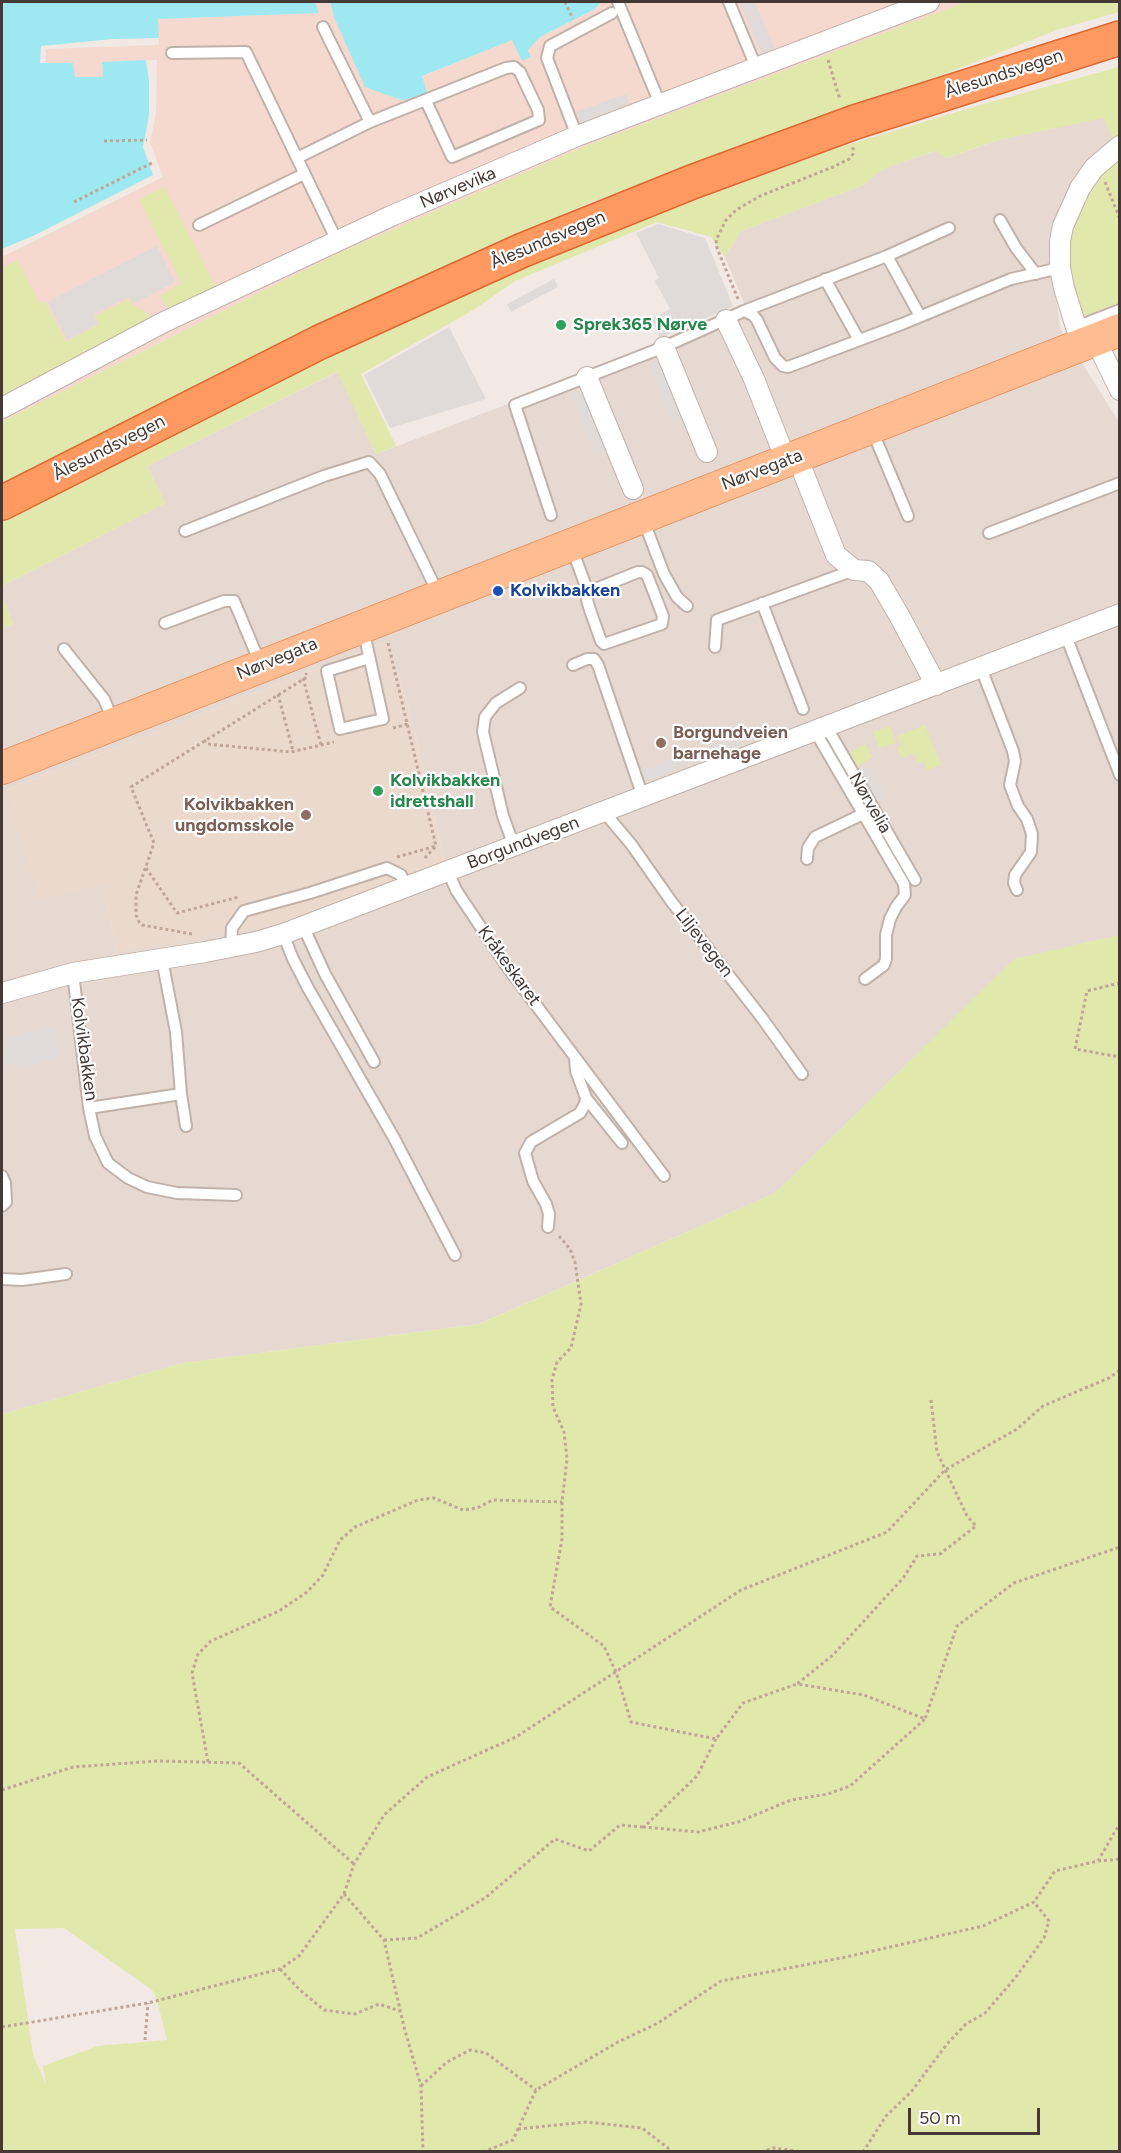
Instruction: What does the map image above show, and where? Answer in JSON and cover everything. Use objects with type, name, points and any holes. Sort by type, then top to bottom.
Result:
[{"type":"highway","name":"Ålesundsvegen","points":[[2,503],[301,351],[523,250],[692,182],[826,133],[911,103],[1119,38]]},
{"type":"main road","name":"Nørvegata","points":[[2,768],[261,666],[374,630],[440,596],[571,545],[637,503],[795,466],[871,427],[1094,335]]},
{"type":"street","name":"Nørvevika","points":[[2,408],[164,322],[337,241],[577,136],[929,2]]},
{"type":"street","points":[[1119,146],[1094,168],[1071,206],[1062,233],[1060,268],[1064,288],[1094,335],[1119,390]]},
{"type":"street","points":[[726,320],[737,339],[837,555],[854,570],[868,571],[879,581],[936,685]]},
{"type":"street","points":[[664,347],[707,453]]},
{"type":"street","points":[[587,377],[637,503]]},
{"type":"street","name":"Borgundvegen","points":[[283,934],[1119,614]]},
{"type":"street","name":"Kolvikbakken","points":[[2,993],[73,973],[231,947],[283,934]]},
{"type":"lane","points":[[618,2],[660,104]]},
{"type":"lane","points":[[729,2],[756,67]]},
{"type":"lane","points":[[577,136],[547,58],[550,46],[612,13]]},
{"type":"lane","points":[[323,27],[370,122]]},
{"type":"lane","points":[[172,53],[246,52],[337,241]]},
{"type":"lane","points":[[297,158],[370,122],[506,68],[514,67],[520,72],[538,110],[539,120],[452,157],[426,101]]},
{"type":"lane","points":[[199,225],[304,174]]},
{"type":"lane","points":[[1000,220],[1016,248],[1036,274]]},
{"type":"lane","points":[[551,515],[514,405],[664,347],[744,311],[887,256],[949,228]]},
{"type":"lane","points":[[887,256],[920,316]]},
{"type":"lane","points":[[744,311],[753,315],[757,320],[775,358],[783,366],[795,365],[1011,279],[1060,268]]},
{"type":"lane","points":[[825,279],[859,340]]},
{"type":"lane","points":[[1094,335],[1119,310]]},
{"type":"lane","points":[[871,427],[908,516]]},
{"type":"lane","points":[[185,531],[314,480],[369,462],[381,474],[440,596]]},
{"type":"lane","points":[[989,533],[1119,483]]},
{"type":"lane","points":[[637,503],[663,574],[677,597],[687,606]]},
{"type":"lane","points":[[571,545],[588,592],[587,600],[590,610],[604,644],[662,624],[663,616],[647,575],[642,572],[588,592]]},
{"type":"lane","points":[[715,647],[717,620],[854,570]]},
{"type":"lane","points":[[165,623],[224,601],[234,601],[261,666]]},
{"type":"lane","points":[[762,603],[803,709]]},
{"type":"lane","points":[[369,658],[327,671],[340,729],[382,719],[369,658],[374,630]]},
{"type":"lane","points":[[1066,636],[1119,775]]},
{"type":"lane","points":[[64,649],[104,699],[114,724]]},
{"type":"lane","points":[[573,664],[594,659],[598,665],[643,797]]},
{"type":"lane","points":[[981,668],[1013,751],[1015,761],[1010,785],[1032,834],[1031,852],[1015,875],[1014,883],[1017,890]]},
{"type":"lane","points":[[514,846],[503,816],[483,732],[485,717],[506,695],[520,688]]},
{"type":"lane","name":"Nørvelia","points":[[821,729],[863,814],[900,875],[906,891],[890,919],[886,935],[884,965],[865,979]]},
{"type":"lane","name":"Nørvelia","points":[[821,729],[915,880]]},
{"type":"lane","name":"Liljevegen","points":[[604,812],[631,844],[671,901],[762,1018],[802,1074]]},
{"type":"lane","name":"Nørvelia","points":[[807,859],[808,848],[815,837],[863,814]]},
{"type":"lane","points":[[231,947],[232,928],[244,911],[387,868],[401,875],[406,887]]},
{"type":"lane","name":"Kråkeskaret","points":[[448,871],[456,890],[506,965],[664,1176]]},
{"type":"lane","points":[[303,926],[325,974],[374,1062]]},
{"type":"lane","points":[[283,934],[308,988],[394,1138],[455,1255]]},
{"type":"lane","points":[[162,959],[176,1032],[186,1126]]},
{"type":"lane","name":"Kolvikbakken","points":[[73,973],[89,1108],[181,1094]]},
{"type":"lane","name":"Kråkeskaret","points":[[574,1057],[576,1071],[586,1098],[622,1143]]},
{"type":"lane","points":[[548,1227],[549,1214],[546,1204],[533,1181],[525,1153],[531,1142],[580,1113],[586,1098]]},
{"type":"lane","points":[[89,1108],[95,1136],[102,1152],[114,1169],[128,1178],[147,1187],[177,1193],[236,1195]]},
{"type":"lane","points":[[2,1176],[5,1183],[6,1202],[2,1206]]},
{"type":"lane","points":[[2,1280],[22,1280],[66,1274]]},
{"type":"path","points":[[565,2],[577,26]]},
{"type":"path","points":[[823,41],[842,106]]},
{"type":"path","points":[[104,141],[147,140]]},
{"type":"path","points":[[744,311],[717,248],[716,240],[723,224],[736,210],[760,196],[849,159],[853,154],[852,144]]},
{"type":"path","points":[[74,202],[154,162]]},
{"type":"path","points":[[1105,181],[1119,219]]},
{"type":"path","points":[[374,630],[436,846]]},
{"type":"path","points":[[202,936],[142,925],[139,922],[136,915],[136,895],[154,843],[131,787],[307,677],[304,667]]},
{"type":"path","points":[[204,740],[207,744],[293,752],[321,745],[303,678]]},
{"type":"path","points":[[278,694],[293,752]]},
{"type":"path","points":[[391,858],[436,846]]},
{"type":"path","points":[[420,864],[436,846]]},
{"type":"path","points":[[146,867],[177,913],[243,896]]},
{"type":"path","points":[[1119,984],[1086,991],[1075,1049],[1119,1057]]},
{"type":"path","points":[[548,1227],[570,1249],[575,1262],[581,1304],[571,1348],[557,1362],[552,1380],[553,1407],[564,1432],[567,1459],[562,1502],[562,1539],[550,1607],[604,1646],[616,1672],[631,1722],[716,1739]]},
{"type":"path","points":[[2,2027],[148,2003],[280,1969],[299,1956],[344,1894],[354,1864],[384,1815],[427,1777],[516,1737],[741,1590],[887,1532],[945,1470],[1017,1429],[1043,1406],[1109,1378],[1119,1370]]},
{"type":"path","points":[[644,1827],[697,1776],[716,1739],[743,1703],[797,1684],[833,1655],[898,1584],[917,1556],[939,1554],[976,1526],[967,1516],[937,1452],[931,1400]]},
{"type":"path","points":[[208,1762],[192,1673],[198,1654],[211,1641],[279,1611],[307,1592],[323,1575],[340,1540],[355,1527],[418,1500],[434,1498],[463,1510],[477,1508],[493,1500],[562,1502]]},
{"type":"path","points":[[384,1941],[417,1938],[485,1898],[555,1839],[589,1851],[620,1825],[698,1832],[738,1822],[791,1800],[828,1794],[850,1786],[925,1719],[957,1626],[1014,1583],[1119,1547]]},
{"type":"path","points":[[797,1684],[864,1695],[925,1719]]},
{"type":"path","points":[[2,1790],[73,1767],[158,1761],[239,1763],[354,1864]]},
{"type":"path","points":[[1098,1861],[1119,1824]]},
{"type":"path","points":[[483,2151],[513,2140],[536,2090],[618,2042],[658,2023],[721,1981],[846,1957],[983,1926],[1034,1902],[1055,1871],[1098,1861],[1119,1859]]},
{"type":"path","points":[[344,1894],[384,1941],[400,2011],[422,2086],[423,2151]]},
{"type":"path","points":[[863,2151],[886,2116],[911,2092],[947,2044],[966,2024],[985,2013],[1016,1977],[1044,1938],[1049,1921],[1034,1902]]},
{"type":"path","points":[[280,1969],[324,2010],[355,2014],[379,2004],[400,2011]]},
{"type":"path","points":[[146,2040],[148,2003]]},
{"type":"path","points":[[422,2086],[447,2062],[470,2050],[486,2053],[536,2090]]},
{"type":"path","points":[[518,2129],[586,2122],[642,2128],[673,2151]]},
{"type":"path","points":[[761,2151],[774,2148],[803,2151]]},
{"type":"shaded area","points":[[315,2],[330,2],[334,17],[392,96],[401,100],[421,77],[513,39],[522,61],[531,57],[528,50],[540,37],[595,9],[601,2],[966,2],[593,143],[341,252],[2,422],[2,257],[163,177],[150,142],[156,114],[157,60],[103,62],[103,77],[74,78],[73,63],[46,64],[46,49],[159,45],[158,19],[318,13]]},
{"type":"shaded area","points":[[740,2],[755,2],[775,50],[762,56]]},
{"type":"shaded area","points":[[626,94],[630,105],[580,123],[576,112]]},
{"type":"shaded area","points":[[1104,117],[1114,142],[1051,259],[1060,328],[1119,422],[1119,935],[1014,960],[775,1193],[479,1324],[183,1363],[2,1414],[2,629],[13,623],[2,597],[2,586],[165,503],[147,466],[338,372],[376,454],[508,404],[745,305],[725,257],[741,231],[864,185],[882,169],[936,151],[947,158],[999,140]],"holes":[[[389,641],[414,728],[445,863],[368,890],[117,952],[103,884],[6,790]]]},
{"type":"shaded area","points":[[658,224],[705,238],[733,306],[660,338],[651,319],[670,309],[655,281],[659,278],[636,233]]},
{"type":"shaded area","points":[[157,246],[175,282],[133,304],[129,297],[94,315],[98,324],[67,340],[48,302]]},
{"type":"shaded area","points":[[554,279],[558,287],[511,312],[507,304]]},
{"type":"shaded area","points":[[449,327],[486,399],[390,428],[364,375]]},
{"type":"shaded area","points":[[661,358],[685,417],[673,422],[649,363]]},
{"type":"shaded area","points":[[583,389],[607,448],[595,453],[571,394]]},
{"type":"shaded area","points":[[389,641],[414,728],[445,863],[279,924],[117,952],[103,885],[39,899],[6,790]]},
{"type":"shaded area","points":[[738,736],[742,745],[645,781],[641,771]]},
{"type":"shaded area","points":[[870,768],[885,794],[875,805],[855,769]]},
{"type":"shaded area","points":[[52,1026],[60,1056],[18,1068],[16,1062],[2,1066],[2,1049],[9,1046],[7,1039]]},
{"type":"green space","points":[[966,2],[1119,2],[1119,12],[1060,29],[947,73],[776,133],[587,204],[400,286],[182,394],[2,487],[2,422],[341,252],[593,143]]},
{"type":"green space","points":[[1119,67],[1119,139],[1114,142],[1104,118],[999,140],[946,158],[935,151],[883,169],[864,185],[741,231],[725,257],[711,237],[657,222],[515,281],[475,309],[361,374],[396,446],[376,454],[337,372],[147,466],[165,503],[2,586],[2,522],[140,448],[324,355],[512,273],[655,215],[837,148],[987,103]]},
{"type":"green space","points":[[1119,154],[1119,303],[1080,319],[1066,268],[1070,223],[1086,191]]},
{"type":"green space","points":[[164,187],[216,287],[170,311],[160,296],[182,283],[139,200]]},
{"type":"green space","points":[[17,260],[40,304],[45,301],[66,342],[99,324],[95,316],[129,299],[133,306],[148,313],[149,323],[2,399],[2,268]]},
{"type":"green space","points":[[2,597],[14,624],[2,629]]},
{"type":"green space","points":[[925,725],[941,765],[927,770],[924,762],[918,764],[914,753],[901,758],[897,748],[901,746],[897,736]]},
{"type":"green space","points":[[890,726],[896,743],[879,748],[873,732]]},
{"type":"green space","points":[[865,744],[872,757],[856,767],[848,753]]},
{"type":"green space","points":[[1119,935],[1119,2151],[2,2151],[2,1414],[183,1363],[480,1324],[775,1193],[1014,959]],"holes":[[[64,1928],[152,1990],[156,1997],[167,2040],[98,2046],[43,2066],[46,2084],[33,2055],[15,1929]]]},
{"type":"water","points":[[2,2],[315,2],[319,13],[158,19],[159,38],[113,39],[41,46],[40,63],[73,63],[75,77],[103,77],[102,62],[146,60],[149,81],[149,115],[143,147],[153,175],[35,235],[2,249]]},
{"type":"water","points":[[330,2],[601,2],[595,9],[540,37],[528,50],[531,57],[522,61],[512,40],[422,76],[427,93],[421,97],[401,100],[365,87],[334,17]]},
{"type":"place","name":"Sprek365 Nørve","points":[[561,325]]},
{"type":"place","name":"Kolvikbakken","points":[[498,591]]},
{"type":"place","name":"Borgundveien barnehage","points":[[661,743]]},
{"type":"place","name":"Kolvikbakken idrettshall","points":[[378,791]]},
{"type":"place","name":"Kolvikbakken ungdomsskole","points":[[306,815]]}]
